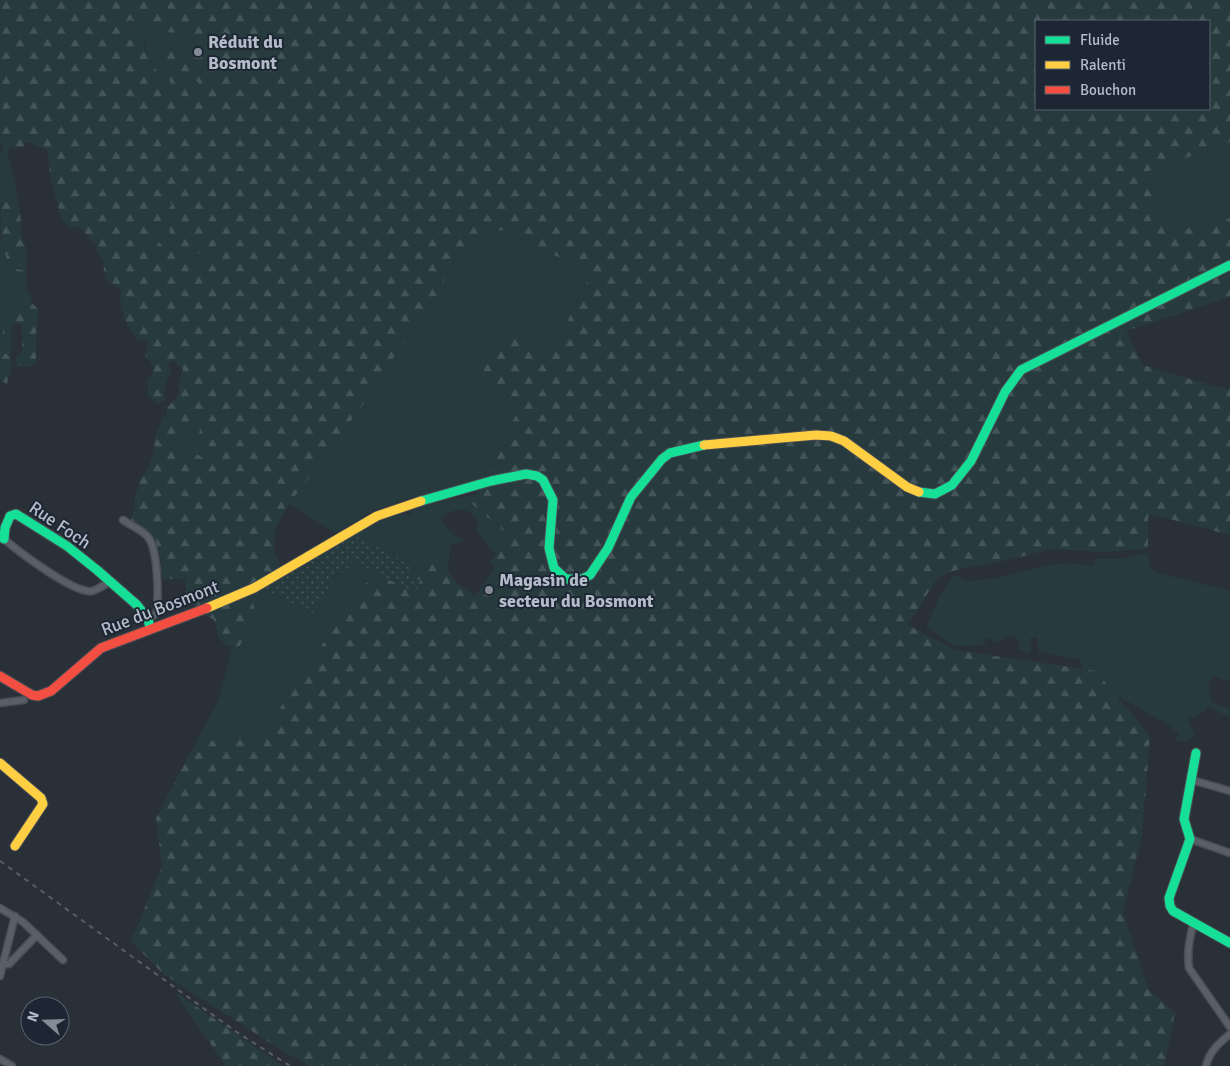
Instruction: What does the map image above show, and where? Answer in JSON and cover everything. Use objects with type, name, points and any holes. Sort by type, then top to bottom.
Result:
[{"type":"street","name":"Rue du Bosmont","points":[[0,676],[32,695],[42,696],[51,692],[101,648],[149,624],[233,598],[254,588],[376,516],[414,503],[526,474],[537,476],[543,480],[553,500],[549,548],[554,568],[566,579],[582,579],[590,575],[608,548],[631,497],[662,459],[670,453],[698,445],[816,435],[831,436],[853,447],[906,487],[919,492],[935,494],[952,485],[971,461],[1006,392],[1021,370],[1230,265]]},
{"type":"street","name":"Rue Foch","points":[[109,582],[91,591],[78,588],[57,577],[2,538],[10,516],[16,514],[67,546],[109,582],[137,606],[149,624]]},
{"type":"street","points":[[122,520],[147,535],[150,541],[158,578],[157,612],[149,624]]},
{"type":"street","points":[[0,703],[24,700]]},
{"type":"street","points":[[1196,753],[1184,819],[1190,839],[1169,898],[1170,906],[1173,911],[1230,943]]},
{"type":"street","points":[[0,763],[42,798],[42,804],[15,846]]},
{"type":"street","points":[[1192,780],[1230,791]]},
{"type":"street","points":[[1190,839],[1230,853]]},
{"type":"street","points":[[0,908],[15,916],[63,960]]},
{"type":"street","points":[[0,976],[15,916]]},
{"type":"street","points":[[1194,923],[1188,950],[1189,968],[1230,1027]]},
{"type":"street","points":[[3,964],[10,964],[37,936]]},
{"type":"street","points":[[1206,1066],[1208,1056],[1230,1034]]},
{"type":"street","points":[[0,1059],[12,1066]]},
{"type":"green space","points":[[0,0],[1230,0],[1230,142],[1144,173],[1166,234],[1230,218],[1230,297],[1126,331],[1143,365],[1230,389],[1230,535],[1151,514],[1148,517],[1148,549],[1103,552],[1051,549],[956,570],[938,577],[908,625],[955,650],[1096,671],[1150,736],[1142,835],[1123,912],[1148,989],[1175,1013],[1164,1066],[309,1066],[162,973],[131,941],[162,866],[156,818],[197,740],[260,738],[360,588],[377,574],[416,593],[407,571],[412,565],[433,564],[448,572],[459,585],[475,596],[495,567],[490,563],[496,553],[496,541],[507,534],[471,503],[492,468],[521,403],[481,376],[500,334],[552,353],[591,273],[503,230],[475,236],[454,260],[438,294],[406,338],[371,393],[289,504],[275,529],[274,551],[281,567],[251,586],[254,607],[253,618],[238,649],[225,645],[218,636],[213,619],[187,602],[185,579],[163,579],[159,551],[149,533],[131,522],[135,505],[135,493],[141,477],[150,464],[155,437],[162,418],[167,415],[167,408],[179,394],[179,384],[183,369],[174,361],[169,363],[168,368],[171,372],[165,388],[166,399],[157,404],[148,396],[148,380],[154,368],[145,356],[149,342],[142,340],[139,342],[127,324],[122,310],[121,290],[105,278],[103,261],[96,250],[97,245],[79,227],[70,227],[62,220],[51,180],[47,150],[31,143],[25,143],[23,147],[10,147],[4,134],[0,137]],"holes":[[[131,20],[143,28],[145,23],[156,30],[165,27],[168,32],[175,33],[182,39],[192,39],[197,45],[191,57],[183,53],[179,62],[175,46],[169,44],[163,50],[168,77],[174,92],[164,92],[160,77],[146,52],[142,34],[132,31],[124,23]],[[195,80],[201,86],[204,100],[198,102],[190,97],[186,84],[187,81]],[[167,201],[172,204],[168,210],[171,218],[170,237],[164,237],[157,245],[160,254],[150,258],[146,253],[154,236],[153,223],[166,219],[160,205]],[[198,253],[202,254],[208,268],[205,274],[198,267],[188,271],[192,265],[191,260]],[[193,417],[201,420],[199,435],[201,442],[209,445],[204,458],[192,452],[184,453],[176,448]]]},
{"type":"green space","points":[[131,20],[143,28],[144,23],[149,24],[153,29],[165,27],[182,39],[192,39],[197,45],[191,57],[179,62],[176,56],[166,61],[168,77],[174,86],[174,92],[164,92],[160,77],[146,52],[146,45],[124,23]]},
{"type":"green space","points":[[194,80],[202,85],[205,94],[204,100],[198,102],[190,97],[186,84],[187,81]]},
{"type":"green space","points":[[176,104],[183,108],[189,116],[188,127],[184,124],[180,112],[170,112],[169,108]]},
{"type":"green space","points":[[4,134],[10,146],[8,154],[18,204],[7,201],[0,202],[0,155],[3,150],[0,137]]},
{"type":"green space","points":[[1230,142],[1230,218],[1166,234],[1144,173]]},
{"type":"green space","points":[[1,201],[18,204],[19,209],[22,239],[26,247],[27,258],[14,268],[11,268],[7,261],[3,244]]},
{"type":"green space","points":[[167,201],[173,203],[169,228],[170,237],[160,254],[150,258],[146,253],[154,236],[153,223],[160,222],[160,205]]},
{"type":"green space","points":[[503,230],[591,273],[552,353],[500,334],[481,376],[521,403],[486,479],[407,499],[372,511],[336,533],[289,504],[371,393],[406,338],[438,294],[454,260],[475,235]]},
{"type":"green space","points":[[0,234],[7,261],[21,265],[27,258],[26,271],[17,269],[7,276],[16,290],[18,284],[22,284],[24,291],[23,303],[13,309],[17,324],[11,325],[11,351],[9,356],[1,350],[4,344],[4,332],[0,306]]},
{"type":"green space","points":[[198,253],[202,254],[208,268],[205,274],[198,267],[188,272],[192,265],[191,260]]},
{"type":"green space","points":[[10,270],[26,271],[27,292],[31,294],[31,302],[39,310],[36,332],[36,362],[30,367],[17,365],[16,360],[18,354],[22,352],[22,327],[20,324],[17,324],[13,309],[15,303],[23,303],[24,291],[22,284],[18,284],[16,291],[7,276]]},
{"type":"green space","points":[[0,306],[5,328],[1,350],[9,356],[12,363],[7,384],[0,380]]},
{"type":"green space","points":[[193,417],[201,420],[199,435],[201,442],[209,445],[204,458],[192,452],[184,453],[176,448]]},
{"type":"green space","points":[[477,494],[471,503],[507,534],[496,553],[476,530],[478,522],[471,513],[457,510],[442,517],[441,522],[454,535],[465,540],[450,546],[448,572],[433,564],[412,565],[354,535],[388,515],[397,512],[410,515],[411,508]]},
{"type":"green space","points":[[354,535],[412,565],[407,572],[420,580],[416,593],[377,574],[354,560],[347,569],[334,579],[313,613],[262,588]]},
{"type":"green space","points":[[1148,553],[1149,565],[1154,572],[1230,591],[1230,682],[1214,676],[1208,684],[1211,702],[1230,709],[1230,717],[1207,707],[1204,712],[1188,719],[1195,737],[1184,742],[1174,740],[1179,734],[1167,724],[1117,696],[1092,678],[1083,668],[1079,659],[1039,652],[1037,637],[1029,639],[1032,649],[1028,654],[1017,649],[1020,643],[1014,634],[998,642],[987,638],[984,645],[955,646],[926,627],[940,595],[953,575],[970,581],[996,578],[1048,565],[1069,563],[1095,566],[1095,559],[1125,558]]},
{"type":"green space","points":[[354,560],[377,574],[360,588],[260,738],[197,740],[219,699],[232,648],[239,649],[251,601],[251,593],[262,588],[313,612],[334,579],[347,569]]},
{"type":"green space","points":[[174,991],[283,1066],[226,1066]]},
{"type":"railway","points":[[0,861],[235,1031],[290,1066]]},
{"type":"traffic: fast","points":[[919,492],[935,494],[952,485],[971,461],[1005,392],[1021,370],[1230,265]]},
{"type":"traffic: fast","points":[[421,501],[491,481],[526,474],[537,476],[543,480],[553,500],[549,548],[554,568],[566,579],[582,579],[590,575],[608,548],[631,497],[662,459],[670,453],[704,445]]},
{"type":"traffic: fast","points":[[0,536],[4,539],[5,528],[10,516],[16,514],[67,546],[97,570],[137,605],[148,619],[150,628]]},
{"type":"traffic: fast","points":[[1196,753],[1184,819],[1190,839],[1169,898],[1170,906],[1173,911],[1230,943]]},
{"type":"traffic: slow","points":[[704,445],[816,435],[831,436],[844,441],[907,487],[919,492]]},
{"type":"traffic: slow","points":[[207,608],[254,588],[377,516],[421,501]]},
{"type":"traffic: slow","points":[[0,763],[41,798],[43,804],[15,846]]},
{"type":"traffic: jam","points":[[0,676],[32,695],[38,696],[51,691],[101,648],[207,608]]},
{"type":"place","name":"Réduit du Bosmont","points":[[198,52]]},
{"type":"place","name":"Magasin de secteur du Bosmont","points":[[489,590]]}]
